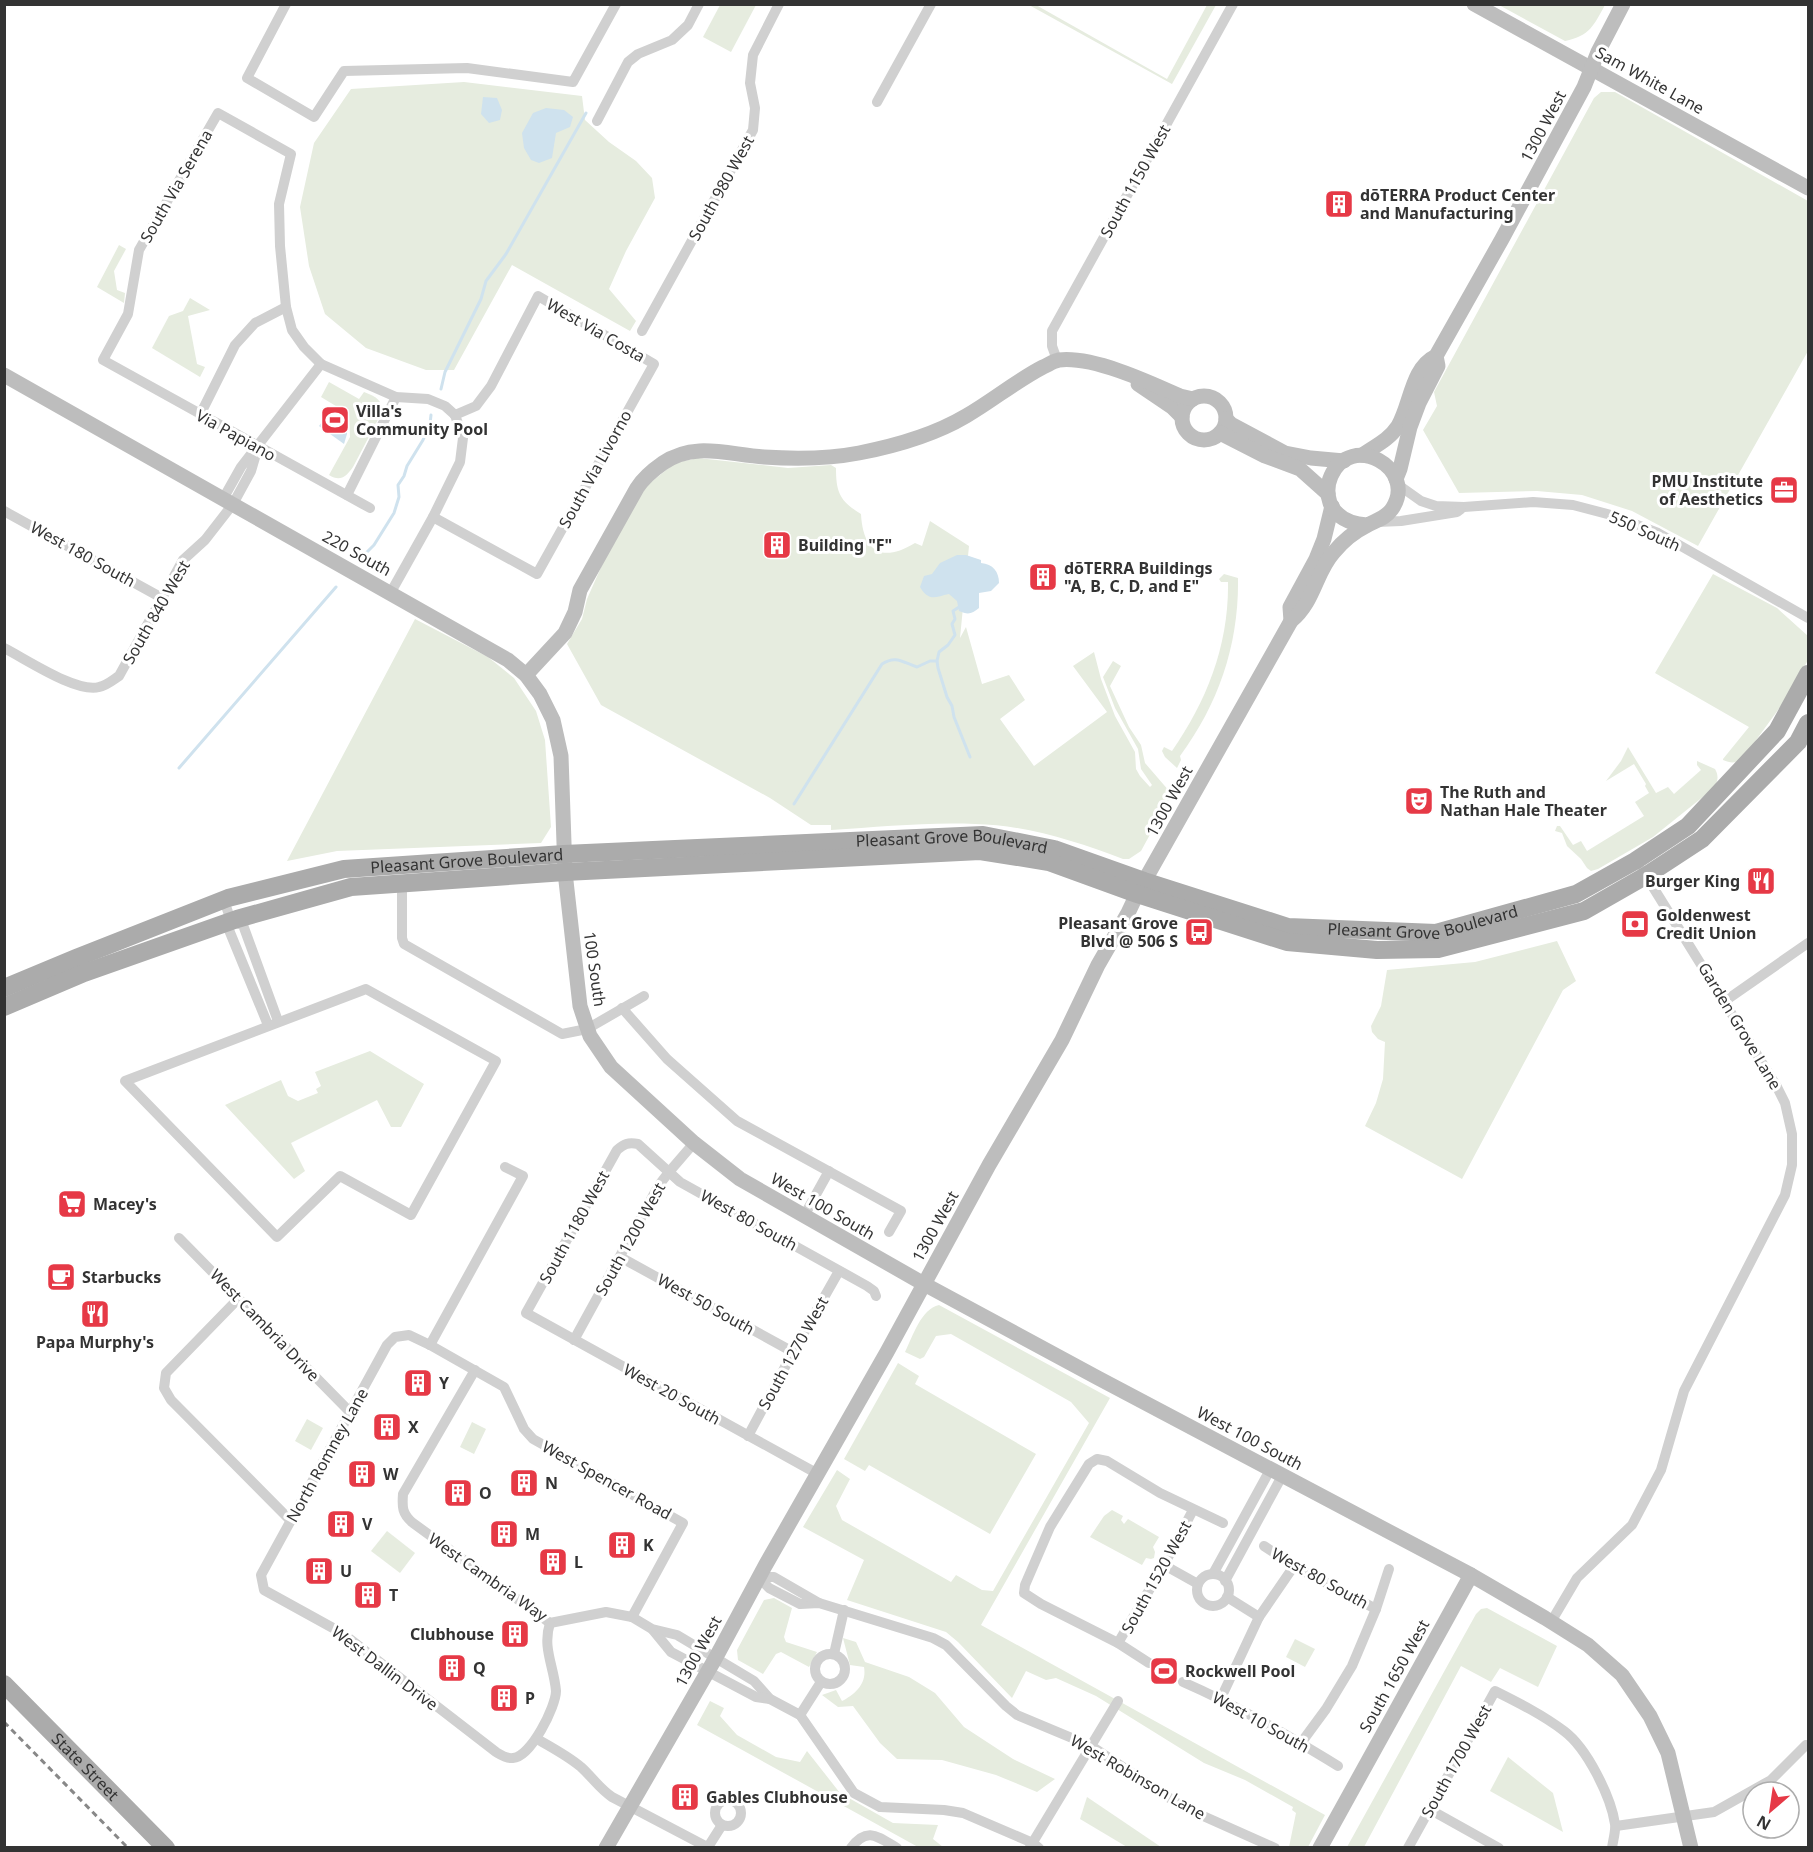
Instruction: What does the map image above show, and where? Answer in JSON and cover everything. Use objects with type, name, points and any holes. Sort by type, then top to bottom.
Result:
[{"type":"main road","name":"Pleasant Grove Boulevard","points":[[4,988],[224,900],[344,869],[564,863],[983,835],[1054,849],[1141,887],[1287,942],[1377,950],[1438,949],[1584,911],[1641,868],[1688,826],[1763,747],[1777,731],[1809,674]]},
{"type":"main road","name":"Pleasant Grove Boulevard","points":[[1641,868],[1702,839],[1798,742],[1809,723]]},
{"type":"main road","name":"Pleasant Grove Boulevard","points":[[4,1007],[84,973],[231,921],[351,887],[564,863]]},
{"type":"main road","name":"State Street","points":[[4,1684],[166,1848]]},
{"type":"street","points":[[286,4],[247,78],[314,117],[344,71],[467,68],[573,82],[616,4]]},
{"type":"street","points":[[597,120],[628,62],[638,54],[672,40],[688,25],[699,4]]},
{"type":"street","name":"South 980 West","points":[[642,331],[753,130],[755,108],[750,83],[753,55],[779,4]]},
{"type":"street","points":[[877,102],[931,4]]},
{"type":"street","name":"South 1150 West","points":[[1057,360],[1052,346],[1052,332],[1233,4]]},
{"type":"street","name":"Sam White Lane","points":[[1474,4],[1809,188]]},
{"type":"street","name":"1300 West","points":[[1436,356],[1584,87],[1598,52],[1623,4]]},
{"type":"street","name":"South Via Serena","points":[[103,360],[128,314],[140,250],[218,113],[291,154],[279,204],[280,246],[286,307]]},
{"type":"street","name":"West Via Costa","points":[[455,415],[476,406],[491,386],[538,296],[654,364]]},
{"type":"street","points":[[200,415],[236,345],[255,323],[286,307],[292,330],[304,347],[321,364],[396,397],[428,399],[445,406],[455,415],[463,438],[460,462],[433,517],[390,592]]},
{"type":"street","points":[[1223,426],[1231,424],[1285,453],[1344,461],[1362,455],[1386,440],[1398,426],[1416,379],[1430,359],[1436,356],[1438,366],[1419,403],[1405,443],[1396,482],[1397,496],[1394,507],[1387,516],[1348,537],[1332,554],[1308,602],[1291,621]]},
{"type":"street","name":"Via Papiano","points":[[103,360],[370,508]]},
{"type":"street","points":[[526,675],[565,633],[575,612],[580,590],[637,488],[647,475],[671,457],[701,450],[798,459],[858,453],[888,446],[921,436],[965,417],[1030,374],[1057,360],[1101,364],[1180,396],[1193,399],[1207,396],[1218,400],[1224,409],[1223,426],[1214,437],[1199,439],[1187,431],[1182,417],[1172,407],[1123,374]]},
{"type":"street","name":"South 840 West","points":[[4,648],[66,681],[88,688],[98,688],[119,676],[183,560],[205,540],[228,502],[241,467],[321,364]]},
{"type":"street","name":"South Via Livorno","points":[[433,517],[537,574],[654,364]]},
{"type":"street","name":"220 South","points":[[4,375],[390,592],[508,660],[526,675],[540,694],[553,720],[561,756],[564,863]]},
{"type":"street","points":[[346,495],[396,397]]},
{"type":"street","points":[[1182,417],[1185,406],[1193,399]]},
{"type":"street","points":[[1223,426],[1265,456],[1300,469],[1330,500],[1338,514],[1346,521],[1356,524],[1401,521],[1457,512],[1464,507]]},
{"type":"street","points":[[1362,455],[1371,456],[1386,465],[1396,482],[1413,496],[1429,504],[1464,507]]},
{"type":"street","points":[[1291,621],[1290,606],[1316,559],[1324,539],[1330,500],[1328,486],[1333,472],[1344,461]]},
{"type":"street","name":"550 South","points":[[1464,507],[1533,502],[1573,505],[1611,515],[1658,533],[1809,618]]},
{"type":"street","name":"West 180 South","points":[[4,511],[162,598]]},
{"type":"street","name":"1300 West","points":[[606,1848],[888,1352],[990,1165],[1062,1040],[1098,965],[1141,887],[1291,621]]},
{"type":"street","name":"100 South","points":[[564,863],[580,1006],[587,1029],[611,1067],[694,1143]]},
{"type":"street","name":"Garden Grove Lane","points":[[1551,1622],[1577,1578],[1632,1525],[1661,1470],[1684,1392],[1779,1207],[1792,1165],[1793,1149],[1789,1119],[1777,1087],[1641,868]]},
{"type":"street","points":[[402,883],[402,938],[404,944],[562,1034],[587,1029],[644,996]]},
{"type":"street","points":[[224,900],[231,921],[229,930],[273,1023]]},
{"type":"street","points":[[231,921],[243,925],[273,1023]]},
{"type":"street","points":[[1725,1001],[1809,943]]},
{"type":"street","points":[[237,950],[250,946]]},
{"type":"street","points":[[366,989],[496,1061],[411,1215],[340,1176],[277,1237],[125,1081],[273,1023],[366,989]]},
{"type":"street","points":[[622,1008],[666,1059],[737,1121],[901,1211],[889,1232]]},
{"type":"street","name":"West 80 South","points":[[625,1143],[638,1144],[680,1182],[867,1286],[874,1291],[876,1296]]},
{"type":"street","name":"South 1180 West","points":[[526,1313],[617,1150],[625,1143]]},
{"type":"street","name":"West 100 South","points":[[694,1143],[740,1179],[924,1284],[1471,1575],[1587,1646],[1622,1675],[1650,1716],[1668,1753],[1691,1848]]},
{"type":"street","name":"South 1200 West","points":[[574,1340],[669,1172],[694,1143]]},
{"type":"street","points":[[430,1345],[523,1176],[505,1167]]},
{"type":"street","points":[[804,1216],[829,1172]]},
{"type":"street","name":"West Cambria Drive","points":[[179,1238],[350,1412]]},
{"type":"street","name":"West 50 South","points":[[620,1257],[793,1352]]},
{"type":"street","name":"South 1270 West","points":[[748,1436],[839,1271]]},
{"type":"street","points":[[238,1299],[166,1373],[164,1388],[171,1400],[291,1521]]},
{"type":"street","name":"West 20 South","points":[[526,1313],[818,1474]]},
{"type":"street","name":"West Spencer Road","points":[[394,1336],[409,1335],[504,1387],[524,1430],[533,1439],[683,1523],[632,1617]]},
{"type":"street","name":"North Romney Lane","points":[[261,1575],[394,1336]]},
{"type":"street","name":"West Cambria Way","points":[[476,1370],[403,1494],[402,1508],[406,1517],[550,1623],[606,1612],[632,1617],[652,1629],[677,1635],[712,1665]]},
{"type":"street","points":[[1149,1663],[1118,1643],[1024,1593],[1025,1585],[1050,1527],[1089,1464],[1097,1459],[1107,1461],[1160,1493],[1223,1523]]},
{"type":"street","points":[[1213,1574],[1276,1473]]},
{"type":"street","points":[[1226,1581],[1276,1473]]},
{"type":"street","name":"South 1520 West","points":[[1118,1643],[1193,1510]]},
{"type":"street","name":"West 80 South","points":[[1264,1546],[1294,1566],[1376,1609]]},
{"type":"street","points":[[1164,1565],[1198,1584]]},
{"type":"street","points":[[1221,1698],[1259,1617],[1294,1566]]},
{"type":"street","points":[[1301,1743],[1326,1709],[1352,1666],[1376,1609],[1389,1569]]},
{"type":"street","points":[[1213,1574],[1226,1581],[1227,1597],[1220,1604],[1209,1606],[1204,1604],[1197,1595],[1198,1584],[1204,1577],[1213,1574]]},
{"type":"street","name":"West Dallin Drive","points":[[261,1575],[264,1590],[342,1634],[496,1752],[514,1758],[521,1755],[537,1739]]},
{"type":"street","name":"South 1650 West","points":[[1320,1848],[1471,1575]]},
{"type":"street","name":"West Robinson Lane","points":[[759,1577],[774,1577],[819,1603],[933,1638],[946,1645],[1017,1715],[1091,1746],[1183,1807],[1275,1848]]},
{"type":"street","points":[[1227,1597],[1259,1617]]},
{"type":"street","points":[[834,1654],[844,1610]]},
{"type":"street","points":[[550,1623],[546,1635],[556,1693],[537,1739],[570,1758],[600,1787],[629,1807],[665,1825],[683,1840],[709,1847],[722,1825]]},
{"type":"street","name":"West Cambria Way","points":[[652,1629],[670,1652],[712,1665]]},
{"type":"street","points":[[834,1654],[842,1658],[846,1672],[844,1677],[834,1684],[821,1682],[816,1674],[816,1664],[824,1655],[834,1654]]},
{"type":"street","points":[[712,1665],[754,1681],[770,1699],[800,1715],[854,1793],[866,1800],[880,1807],[963,1813],[1034,1846],[1118,1701]]},
{"type":"street","points":[[800,1715],[821,1682]]},
{"type":"street","name":"West 10 South","points":[[1183,1682],[1254,1715],[1338,1766]]},
{"type":"street","name":"South 1700 West","points":[[1408,1848],[1495,1692],[1533,1710],[1566,1732],[1590,1761],[1606,1794],[1616,1826]]},
{"type":"street","points":[[1612,1848],[1616,1826],[1714,1812],[1772,1780],[1806,1745]]},
{"type":"street","points":[[1430,1809],[1499,1848]]},
{"type":"street","points":[[850,1848],[865,1835],[873,1835],[897,1848]]},
{"type":"street","points":[[1241,1848],[1247,1836]]},
{"type":"shaded area","points":[[720,5],[756,5],[731,52],[703,37]]},
{"type":"shaded area","points":[[1029,5],[1036,5],[1167,79],[1207,5],[1216,5],[1172,84]]},
{"type":"shaded area","points":[[1499,5],[1605,5],[1586,33],[1565,41]]},
{"type":"shaded area","points":[[464,82],[582,96],[585,120],[609,142],[636,161],[652,178],[655,198],[626,251],[609,289],[636,321],[630,331],[512,265],[454,370],[426,370],[366,348],[325,314],[309,266],[300,207],[314,143],[351,89]]},
{"type":"shaded area","points":[[1601,92],[1615,92],[1808,201],[1808,351],[1698,546],[1632,511],[1582,495],[1537,491],[1459,493],[1423,430],[1437,406],[1434,392],[1594,98]]},
{"type":"shaded area","points":[[119,245],[126,249],[114,271],[117,290],[125,293],[124,303],[97,287]]},
{"type":"shaded area","points":[[190,298],[210,310],[188,316],[197,364],[205,367],[200,377],[152,348],[169,316],[183,311]]},
{"type":"shaded area","points":[[329,382],[359,399],[364,392],[371,395],[379,401],[382,408],[353,467],[340,478],[329,475],[350,437],[349,414],[321,397]]},
{"type":"shaded area","points":[[698,458],[788,468],[831,465],[836,468],[838,490],[841,496],[848,505],[861,514],[866,537],[876,550],[884,553],[903,549],[915,543],[922,546],[930,521],[969,546],[960,638],[966,627],[982,684],[1009,675],[1025,700],[1000,719],[1034,766],[1107,712],[1073,666],[1094,652],[1115,716],[1135,752],[1136,769],[1150,787],[1152,785],[1141,769],[1138,749],[1115,708],[1103,677],[1113,661],[1121,666],[1110,686],[1129,727],[1141,745],[1145,763],[1171,796],[1141,851],[1129,859],[1123,859],[1050,835],[994,825],[903,825],[831,830],[831,825],[811,825],[770,798],[601,705],[567,644],[582,619],[587,599],[610,547],[645,487],[675,463]]},
{"type":"shaded area","points":[[1224,574],[1238,578],[1235,626],[1230,649],[1216,694],[1194,736],[1180,756],[1181,760],[1177,768],[1162,751],[1164,747],[1172,751],[1196,712],[1214,671],[1225,628],[1228,582],[1221,582],[1219,579]]},
{"type":"shaded area","points":[[1713,574],[1777,608],[1808,636],[1808,660],[1786,699],[1743,758],[1734,762],[1723,759],[1749,727],[1655,673]]},
{"type":"shaded area","points":[[415,619],[488,657],[514,678],[536,711],[545,740],[551,827],[541,843],[337,851],[287,861]]},
{"type":"shaded area","points":[[1628,747],[1656,793],[1668,787],[1674,794],[1701,770],[1697,761],[1715,769],[1717,781],[1714,788],[1653,837],[1591,871],[1567,846],[1562,833],[1555,831],[1557,826],[1560,826],[1573,845],[1581,841],[1587,851],[1644,816],[1635,802],[1649,793],[1634,764],[1606,781]]},
{"type":"shaded area","points":[[1557,941],[1576,981],[1563,990],[1462,1179],[1365,1126],[1376,1103],[1383,1079],[1385,1042],[1378,1039],[1372,1032],[1371,1026],[1381,1006],[1387,970],[1475,962]]},
{"type":"shaded area","points":[[370,1051],[424,1084],[401,1127],[391,1127],[377,1100],[291,1143],[305,1171],[294,1179],[225,1105],[281,1080],[288,1096],[298,1101],[318,1093],[316,1089],[321,1086],[315,1072]]},
{"type":"shaded area","points":[[939,1305],[1110,1398],[981,1625],[1325,1815],[1308,1847],[1289,1847],[1296,1813],[1292,1810],[1293,1807],[1245,1780],[1204,1763],[1096,1696],[1056,1678],[1046,1680],[1026,1671],[1012,1698],[946,1632],[847,1600],[864,1560],[803,1527],[837,1470],[850,1479],[836,1506],[842,1520],[951,1582],[956,1575],[982,1590],[993,1591],[1089,1423],[1071,1402],[951,1334],[936,1336],[924,1357],[920,1359],[905,1352],[922,1317]]},
{"type":"shaded area","points":[[898,1363],[919,1376],[915,1384],[1036,1454],[990,1534],[869,1465],[865,1471],[844,1459]]},
{"type":"shaded area","points":[[307,1419],[323,1428],[311,1450],[295,1441]]},
{"type":"shaded area","points":[[472,1422],[486,1429],[474,1454],[460,1447]]},
{"type":"shaded area","points":[[1112,1510],[1123,1516],[1121,1520],[1124,1524],[1128,1519],[1159,1537],[1153,1547],[1154,1558],[1146,1558],[1142,1565],[1090,1537],[1104,1516]]},
{"type":"shaded area","points":[[387,1531],[415,1553],[400,1573],[371,1551]]},
{"type":"shaded area","points":[[774,1598],[792,1608],[784,1637],[786,1642],[817,1652],[809,1667],[781,1652],[776,1654],[763,1674],[738,1660],[737,1650],[764,1600]]},
{"type":"shaded area","points":[[1487,1608],[1557,1646],[1538,1687],[1500,1668],[1491,1682],[1461,1666],[1364,1847],[1347,1847],[1476,1614],[1481,1609]]},
{"type":"shaded area","points":[[843,1638],[856,1642],[865,1662],[909,1677],[935,1693],[964,1727],[1013,1759],[1055,1779],[1037,1792],[996,1775],[942,1760],[897,1759],[880,1743],[853,1706],[838,1707],[822,1695],[836,1690],[842,1701],[855,1692],[864,1678],[864,1667],[850,1665]]},
{"type":"shaded area","points":[[1295,1639],[1315,1649],[1305,1667],[1286,1657]]},
{"type":"shaded area","points":[[710,1701],[724,1708],[720,1716],[737,1735],[776,1757],[800,1762],[807,1751],[840,1793],[893,1823],[938,1825],[933,1839],[943,1847],[918,1847],[697,1725]]},
{"type":"shaded area","points":[[1508,1757],[1553,1793],[1563,1832],[1490,1791]]},
{"type":"shaded area","points":[[1087,1797],[1161,1847],[1127,1847],[1080,1819]]},
{"type":"water","points":[[483,97],[497,98],[502,110],[500,120],[489,123],[481,114]]},
{"type":"water","points":[[546,108],[564,110],[573,117],[570,127],[556,133],[552,158],[539,163],[531,160],[524,148],[522,133],[533,113]]},
{"type":"water","name":"Villa's Community Pool","points":[[334,406],[346,414],[347,434],[344,444],[319,426]]},
{"type":"water","points":[[957,555],[966,555],[981,560],[981,563],[994,569],[999,579],[999,583],[991,591],[979,593],[979,608],[974,612],[959,611],[957,601],[949,594],[929,597],[920,587],[924,576],[932,574],[940,563]]},
{"type":"waterway","points":[[441,389],[445,372],[481,299],[486,281],[506,254],[586,113]]},
{"type":"waterway","points":[[362,557],[374,545],[394,513],[399,497],[398,485],[423,440],[431,415]]},
{"type":"waterway","points":[[179,768],[336,587]]},
{"type":"waterway","points":[[959,607],[953,611],[955,619],[952,624],[955,635],[939,652],[937,661],[947,697],[970,757]]},
{"type":"waterway","points":[[794,804],[882,664],[895,660],[917,667],[930,661],[937,661]]},
{"type":"railway","points":[[4,1722],[128,1848]]},
{"type":"place","name":"dōTERRA Product Center and Manufacturing","points":[[1339,204]]},
{"type":"place","name":"Villa's Community Pool","points":[[335,420]]},
{"type":"place","name":"PMU Institute of Aesthetics","points":[[1784,490]]},
{"type":"place","name":"Building \"F\"","points":[[777,545]]},
{"type":"place","name":"dōTERRA Buildings \"A, B, C, D, and E\"","points":[[1043,577]]},
{"type":"place","name":"The Ruth and Nathan Hale Theater","points":[[1419,801]]},
{"type":"place","name":"Burger King","points":[[1761,881]]},
{"type":"place","name":"Goldenwest Credit Union","points":[[1635,924]]},
{"type":"place","name":"Pleasant Grove Blvd @ 506 S","points":[[1199,932]]},
{"type":"place","name":"Macey's","points":[[72,1204]]},
{"type":"place","name":"Starbucks","points":[[61,1277]]},
{"type":"place","name":"Papa Murphy's","points":[[95,1314]]},
{"type":"place","name":"Y","points":[[418,1383]]},
{"type":"place","name":"X","points":[[387,1427]]},
{"type":"place","name":"W","points":[[362,1474]]},
{"type":"place","name":"N","points":[[524,1483]]},
{"type":"place","name":"O","points":[[458,1493]]},
{"type":"place","name":"V","points":[[341,1524]]},
{"type":"place","name":"M","points":[[504,1534]]},
{"type":"place","name":"K","points":[[622,1545]]},
{"type":"place","name":"L","points":[[553,1562]]},
{"type":"place","name":"U","points":[[319,1571]]},
{"type":"place","name":"T","points":[[368,1595]]},
{"type":"place","name":"Clubhouse","points":[[515,1634]]},
{"type":"place","name":"Q","points":[[452,1668]]},
{"type":"place","name":"Rockwell Pool","points":[[1164,1671]]},
{"type":"place","name":"P","points":[[504,1698]]},
{"type":"place","name":"Gables Clubhouse","points":[[685,1797]]}]
